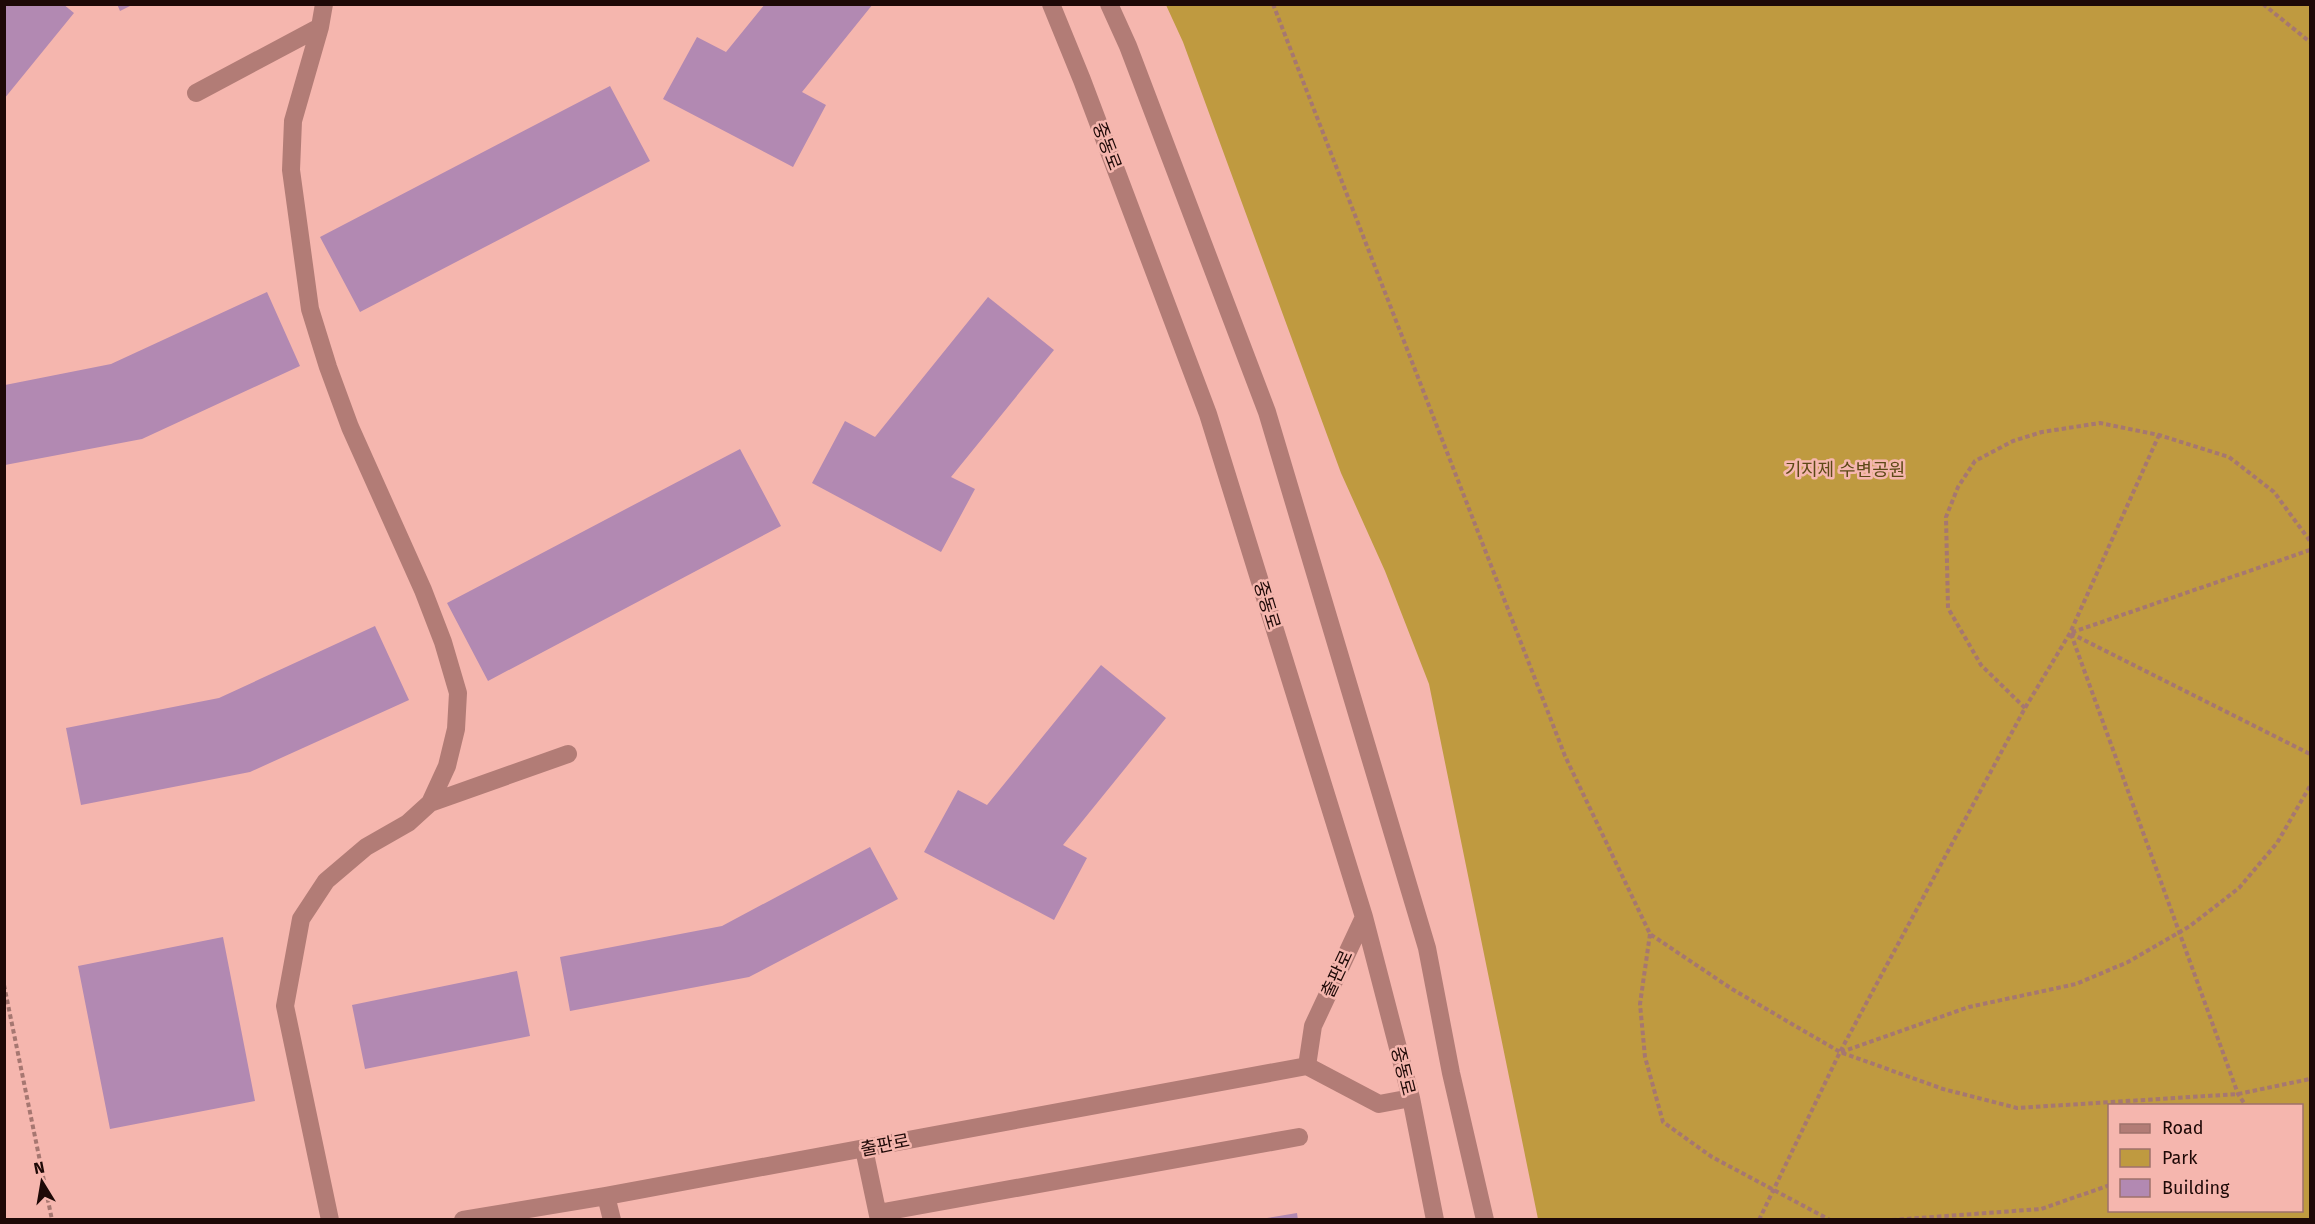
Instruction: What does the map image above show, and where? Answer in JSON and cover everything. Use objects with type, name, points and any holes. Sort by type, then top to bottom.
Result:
[{"type":"street","points":[[324,4],[320,27],[294,121],[291,170],[310,309],[328,368],[350,427],[423,590],[443,642],[458,693],[456,729],[447,766],[429,803],[408,823],[366,847],[326,881],[301,919],[285,1006],[330,1220]]},
{"type":"street","name":"중동로","points":[[1051,4],[1208,414],[1364,917],[1411,1098],[1435,1220]]},
{"type":"street","points":[[1109,4],[1128,46],[1268,412],[1427,948],[1451,1073],[1485,1220]]},
{"type":"street","points":[[196,93],[320,27]]},
{"type":"street","points":[[429,803],[568,754]]},
{"type":"street","name":"출판로","points":[[463,1220],[864,1149],[1306,1066],[1313,1026],[1364,917]]},
{"type":"street","points":[[1306,1066],[1379,1104],[1411,1098]]},
{"type":"street","points":[[864,1149],[878,1216],[1299,1137]]},
{"type":"street","points":[[606,1196],[612,1220]]},
{"type":"path","points":[[1273,4],[1565,756],[1650,934],[1732,989],[1840,1052],[1943,1089],[2017,1108],[2238,1094],[2310,1079]]},
{"type":"path","points":[[2263,4],[2310,42]]},
{"type":"path","points":[[2025,708],[1980,665],[1948,608],[1946,517],[1958,487],[1975,461],[2013,441],[2042,432],[2100,423],[2159,435],[2229,457],[2274,492],[2310,541]]},
{"type":"path","points":[[1759,1220],[1840,1052],[2025,708],[2070,633],[2159,435]]},
{"type":"path","points":[[2070,633],[2310,550]]},
{"type":"path","points":[[2070,633],[2310,754]]},
{"type":"path","points":[[2070,633],[2178,933],[2238,1094],[2245,1104]]},
{"type":"path","points":[[1840,1052],[1969,1007],[2076,984],[2128,962],[2190,926],[2239,888],[2277,843],[2310,786]]},
{"type":"path","points":[[1650,934],[1640,1004],[1645,1057],[1663,1122],[1712,1157],[1830,1220]]},
{"type":"path","points":[[4,985],[52,1220]]},
{"type":"path","points":[[1892,1220],[2042,1209],[2108,1185]]},
{"type":"green space","name":"기지제 수변공원","points":[[1166,5],[2310,5],[2310,1219],[1538,1219],[1429,684],[1385,571],[1341,473],[1183,42]]},
{"type":"building","points":[[4,4],[63,4],[74,13],[4,99]]},
{"type":"building","points":[[117,4],[134,4],[120,11]]},
{"type":"building","points":[[765,4],[873,4],[802,92],[826,105],[793,167],[663,99],[697,37],[726,52]]},
{"type":"building","points":[[610,86],[650,161],[360,312],[320,237]]},
{"type":"building","points":[[267,292],[300,366],[142,439],[5,465],[5,385],[111,364]]},
{"type":"building","points":[[988,297],[1054,350],[951,477],[975,489],[941,552],[812,483],[845,421],[875,437]]},
{"type":"building","points":[[740,449],[781,526],[488,681],[447,603]]},
{"type":"building","points":[[375,626],[409,700],[250,772],[81,805],[66,728],[219,698]]},
{"type":"building","points":[[1101,665],[1166,718],[1063,845],[1087,858],[1054,920],[924,852],[958,790],[987,805]]},
{"type":"building","points":[[870,847],[898,899],[749,977],[570,1011],[560,957],[722,926]]},
{"type":"building","points":[[223,937],[255,1101],[110,1129],[78,966]]},
{"type":"building","points":[[517,971],[530,1036],[365,1069],[352,1005]]},
{"type":"building","points":[[1297,1213],[1298,1220],[1267,1220],[1267,1218]]}]
